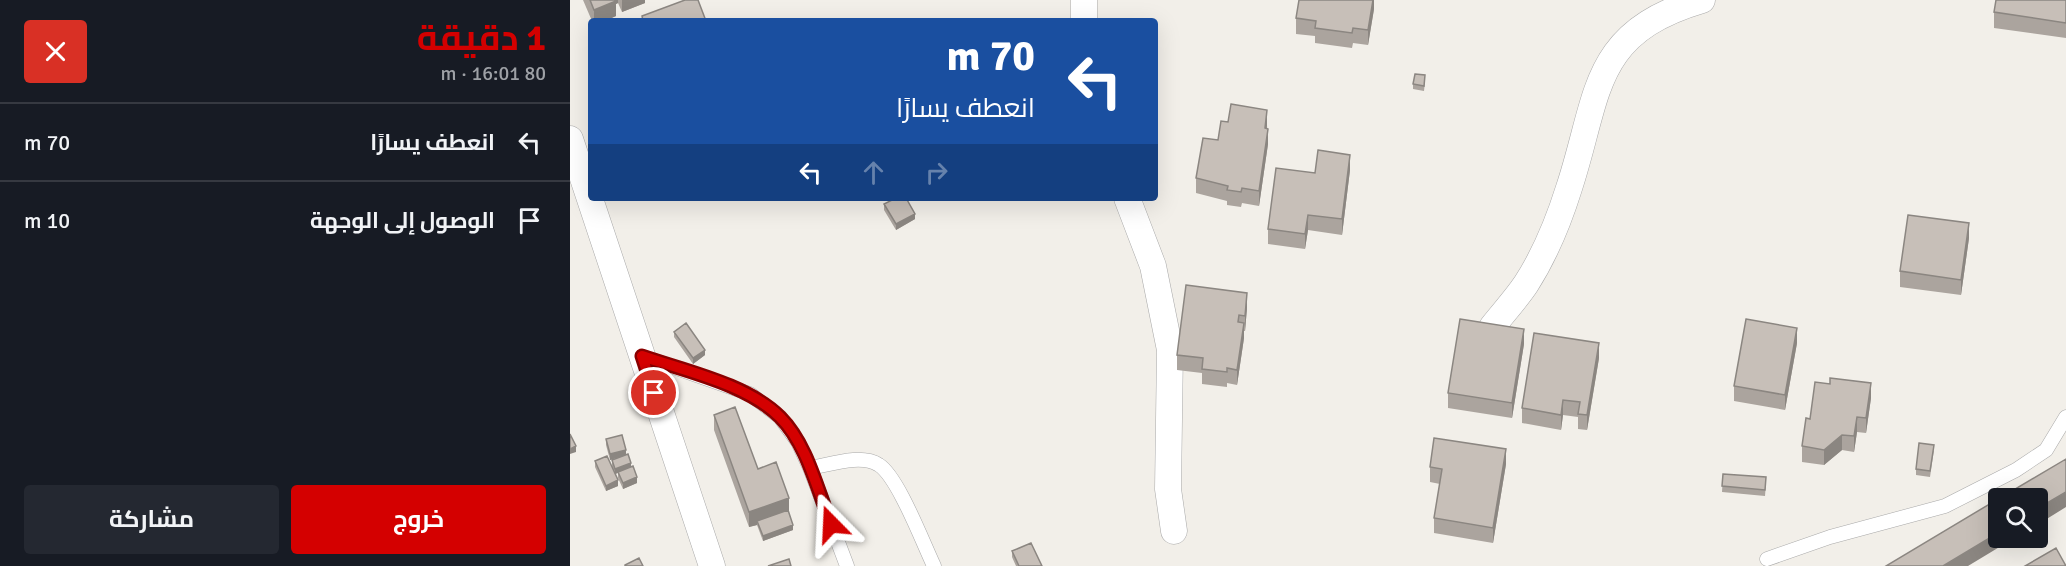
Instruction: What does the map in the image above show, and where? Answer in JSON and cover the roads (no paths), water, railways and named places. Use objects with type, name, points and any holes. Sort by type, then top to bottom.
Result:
[{"type":"street","points":[[1084,0],[1084,18]]},
{"type":"street","points":[[1492,327],[1526,284],[1552,231],[1569,188],[1598,81],[1611,56],[1631,34],[1656,19],[1702,0]]},
{"type":"street","points":[[570,139],[588,193]]},
{"type":"street","points":[[591,201],[712,566]]},
{"type":"street","points":[[1128,201],[1153,266],[1170,350],[1168,489],[1174,531]]},
{"type":"lane","points":[[642,356],[750,394],[780,417],[798,442],[810,468],[847,566]]},
{"type":"lane","points":[[1767,559],[1830,537],[1945,506],[2016,470],[2046,450],[2066,417]]},
{"type":"lane","points":[[810,468],[852,461],[879,465],[892,480],[934,566]]}]
